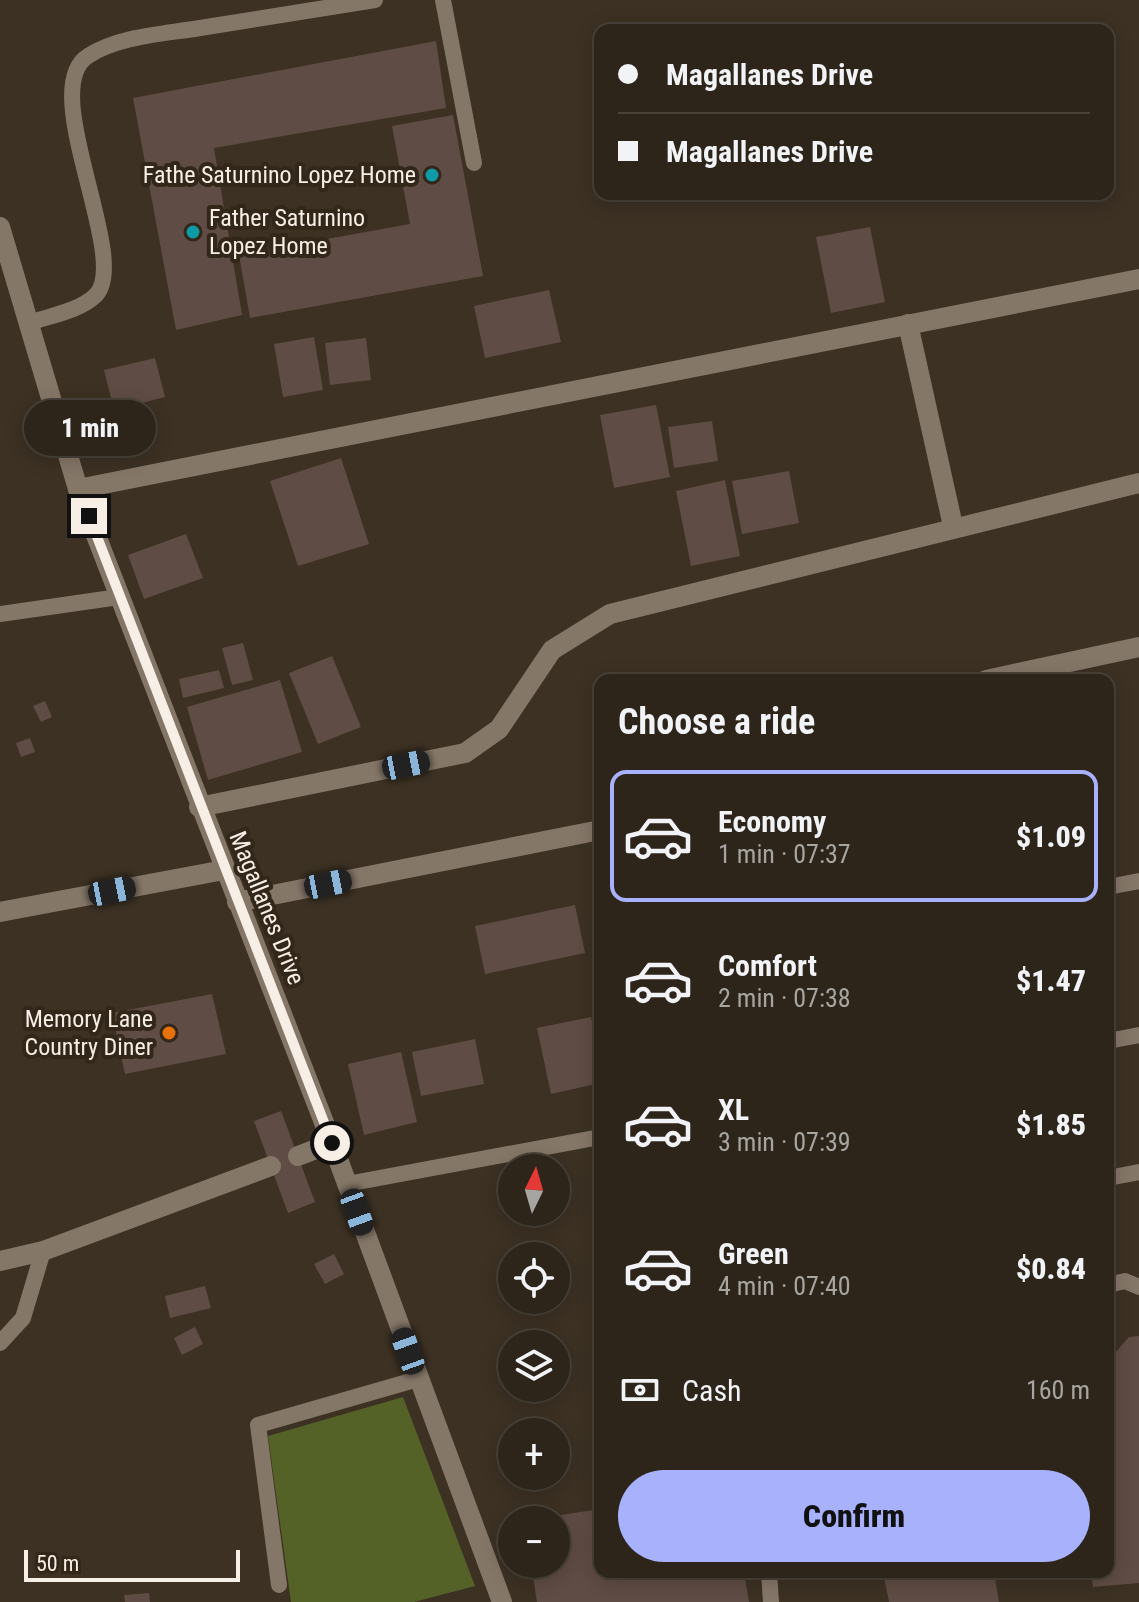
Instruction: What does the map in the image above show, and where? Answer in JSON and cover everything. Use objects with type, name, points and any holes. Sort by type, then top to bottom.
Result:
[{"type":"street","name":"Magallanes Drive","points":[[0,227],[78,489],[332,1143],[502,1602]]},
{"type":"street","points":[[78,489],[1139,279]]},
{"type":"street","points":[[908,324],[953,526]]},
{"type":"street","points":[[199,807],[465,753],[499,729],[552,650],[610,614],[953,526],[1139,483]]},
{"type":"street","points":[[1014,674],[1139,647]]},
{"type":"street","points":[[237,902],[594,831]]},
{"type":"street","points":[[0,912],[224,870]]},
{"type":"street","points":[[298,1156],[332,1143]]},
{"type":"street","points":[[0,1261],[43,1251],[271,1166]]},
{"type":"lane","points":[[29,323],[71,310],[97,294],[104,273],[89,179],[74,124],[71,90],[72,74],[87,56],[135,39],[375,0]]},
{"type":"lane","points":[[443,0],[474,163]]},
{"type":"lane","points":[[0,614],[119,597]]},
{"type":"lane","points":[[1114,886],[1139,881]]},
{"type":"lane","points":[[1114,1040],[1139,1035]]},
{"type":"lane","points":[[347,1184],[594,1138]]},
{"type":"lane","points":[[1114,1177],[1139,1172]]},
{"type":"lane","points":[[0,1343],[23,1318],[43,1251]]},
{"type":"lane","points":[[1114,1284],[1125,1281],[1139,1287]]},
{"type":"lane","points":[[279,1585],[258,1425],[418,1379]]},
{"type":"lane","points":[[769,1578],[771,1602]]},
{"type":"green space","points":[[403,1397],[475,1586],[414,1602],[291,1602],[268,1436]]},
{"type":"building","name":"Father Saturnino Lopez Home","points":[[436,41],[446,108],[214,148],[242,315],[176,330],[133,98]]},
{"type":"building","name":"Fathe Saturnino Lopez Home","points":[[453,115],[483,276],[250,318],[239,255],[410,224],[392,126]]},
{"type":"building","points":[[870,227],[885,302],[831,313],[816,237]]},
{"type":"building","points":[[549,290],[561,342],[485,358],[474,306]]},
{"type":"building","points":[[314,337],[323,390],[283,397],[274,344]]},
{"type":"building","points":[[366,338],[371,380],[330,385],[325,343]]},
{"type":"building","points":[[155,358],[165,397],[114,410],[104,370]]},
{"type":"building","points":[[656,405],[670,477],[614,488],[600,415]]},
{"type":"building","points":[[712,421],[718,461],[674,468],[668,427]]},
{"type":"building","points":[[341,458],[369,544],[298,566],[270,481]]},
{"type":"building","points":[[789,471],[799,523],[742,534],[732,481]]},
{"type":"building","points":[[725,480],[740,556],[691,566],[676,491]]},
{"type":"building","points":[[186,534],[203,578],[144,599],[128,555]]},
{"type":"building","points":[[243,643],[253,680],[232,685],[222,648]]},
{"type":"building","points":[[332,656],[361,727],[318,744],[289,673]]},
{"type":"building","points":[[219,670],[224,688],[183,698],[179,679]]},
{"type":"building","points":[[280,680],[302,752],[208,780],[187,707]]},
{"type":"building","points":[[45,701],[52,717],[41,722],[33,706]]},
{"type":"building","points":[[30,738],[35,752],[21,757],[16,743]]},
{"type":"building","points":[[575,905],[585,953],[485,974],[475,926]]},
{"type":"building","name":"Memory Lane Country Diner","points":[[212,994],[226,1054],[125,1074],[112,1013]]},
{"type":"building","points":[[591,1017],[594,1084],[551,1094],[537,1028]]},
{"type":"building","points":[[475,1039],[484,1084],[421,1096],[412,1052]]},
{"type":"building","points":[[401,1052],[417,1122],[364,1135],[348,1064]]},
{"type":"building","points":[[281,1111],[315,1202],[288,1213],[254,1121]]},
{"type":"building","points":[[334,1254],[344,1274],[325,1284],[314,1264]]},
{"type":"building","points":[[205,1286],[211,1308],[170,1318],[165,1296]]},
{"type":"building","points":[[195,1327],[203,1344],[182,1355],[174,1338]]},
{"type":"building","points":[[1139,1336],[1139,1583],[1093,1587],[1092,1578],[1114,1578],[1114,1354],[1129,1337]]},
{"type":"building","points":[[593,1510],[594,1578],[745,1578],[749,1602],[537,1602],[533,1578],[570,1578],[570,1514]]},
{"type":"building","points":[[884,1578],[995,1578],[999,1602],[889,1602]]},
{"type":"building","points":[[149,1593],[150,1602],[125,1602],[124,1595]]},
{"type":"place","name":"Fathe Saturnino Lopez Home","points":[[432,175]]},
{"type":"place","name":"Father Saturnino Lopez Home","points":[[193,232]]},
{"type":"place","name":"Memory Lane Country Diner","points":[[169,1033]]},
{"type":"route","points":[[89,516],[199,807],[332,1143]]}]
